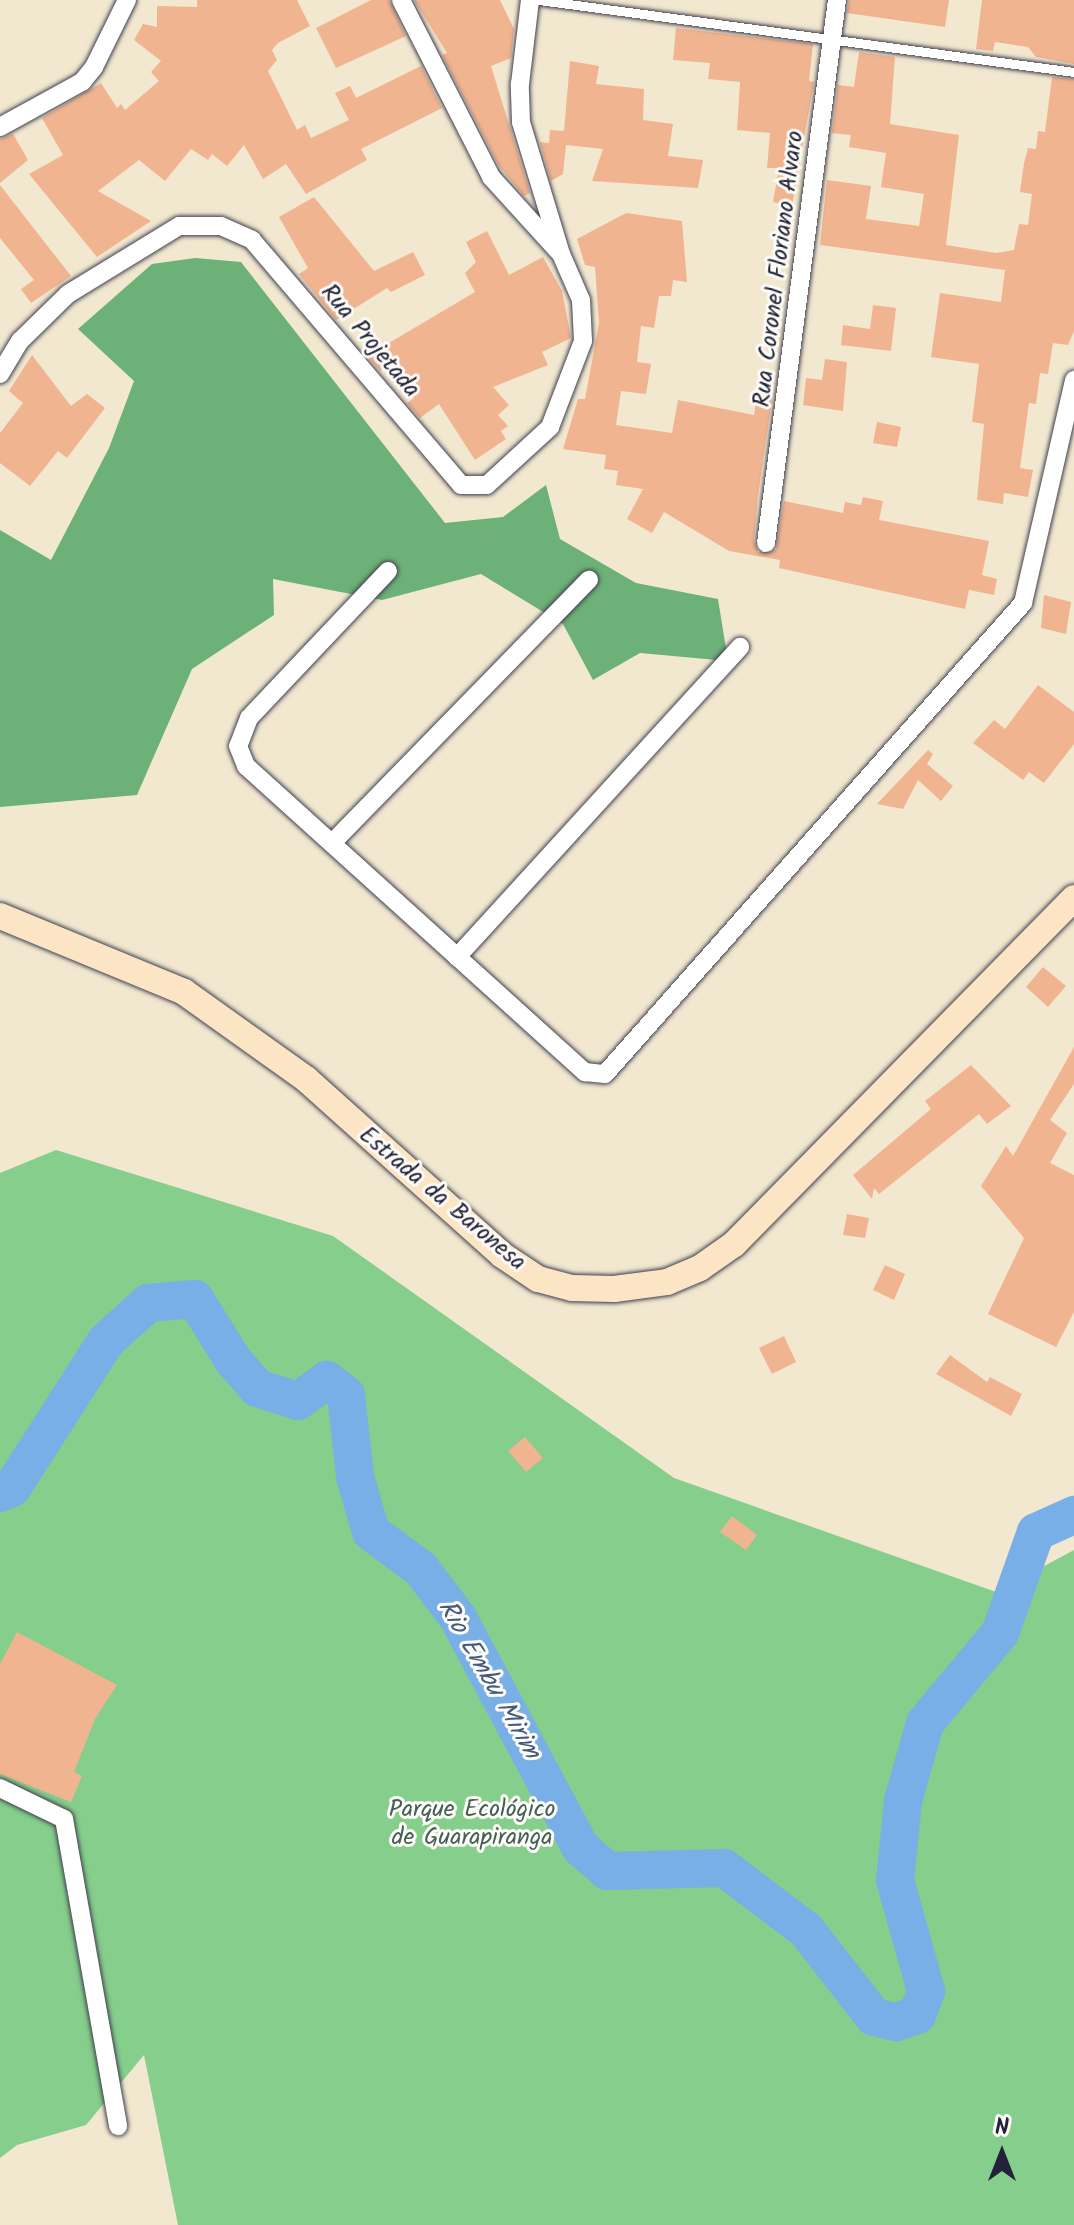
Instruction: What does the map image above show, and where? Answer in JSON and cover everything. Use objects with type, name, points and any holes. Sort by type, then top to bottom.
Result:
[{"type":"main road","name":"Estrada da Baronesa","points":[[0,916],[184,992],[306,1079],[502,1255],[538,1279],[572,1288],[614,1289],[667,1282],[700,1268],[734,1244],[1074,898]]},
{"type":"street","points":[[0,127],[82,82],[94,67],[127,0]]},
{"type":"street","points":[[401,0],[491,177],[561,254]]},
{"type":"street","points":[[530,0],[520,84],[521,122],[561,254]]},
{"type":"street","name":"Rua Coronel Floriano Alvaro","points":[[766,543],[837,0]]},
{"type":"street","name":"Rua Projetada","points":[[0,374],[20,341],[68,294],[179,226],[221,226],[252,240],[461,485],[478,488],[525,455],[550,427],[577,366],[584,319],[561,254]]},
{"type":"street","points":[[388,571],[249,718],[238,746],[246,766],[585,1072],[605,1074],[1023,603],[1074,380]]},
{"type":"street","points":[[332,843],[589,580]]},
{"type":"street","points":[[457,957],[740,647]]},
{"type":"street","points":[[0,1788],[64,1819],[118,2126]]},
{"type":"lane","points":[[539,0],[832,37],[1074,72]]},
{"type":"green space","points":[[195,258],[241,262],[445,523],[503,517],[546,485],[560,539],[636,583],[718,599],[728,661],[640,653],[593,680],[563,624],[481,574],[382,600],[273,579],[274,615],[192,669],[137,795],[0,807],[0,530],[51,560],[109,448],[134,381],[78,329],[152,264]]},
{"type":"green space","name":"Parque Ecológico de Guarapiranga","points":[[56,1150],[333,1236],[674,1478],[996,1592],[1074,1550],[1074,2225],[178,2225],[144,2055],[86,2125],[17,2145],[0,2158],[0,1173]]},
{"type":"building","points":[[197,0],[297,0],[310,26],[278,43],[272,50],[277,60],[268,71],[297,130],[305,125],[311,138],[349,120],[335,93],[350,86],[356,98],[421,66],[442,108],[361,149],[367,160],[306,194],[286,164],[263,179],[244,145],[227,166],[212,154],[208,160],[191,149],[165,181],[139,160],[98,191],[151,221],[97,257],[29,174],[63,155],[42,118],[101,83],[117,108],[121,104],[125,110],[159,81],[151,72],[161,61],[134,40],[143,24],[157,27],[157,6],[197,7]]},
{"type":"building","points":[[371,0],[389,0],[406,36],[336,68],[316,28]]},
{"type":"building","points":[[414,0],[500,0],[514,29],[511,58],[491,66],[530,193],[524,196],[499,166],[442,55],[447,53]]},
{"type":"building","points":[[849,0],[949,0],[945,27],[847,13]]},
{"type":"building","points":[[982,0],[1074,0],[1074,64],[1036,57],[1028,47],[995,42],[993,51],[976,49]]},
{"type":"building","points":[[676,28],[813,44],[809,81],[814,82],[792,206],[773,202],[779,168],[767,168],[770,133],[737,130],[740,82],[708,79],[710,63],[673,60]]},
{"type":"building","points":[[859,52],[895,57],[890,124],[959,135],[946,245],[996,253],[1014,250],[1019,224],[1028,225],[1032,194],[1020,192],[1024,163],[1028,148],[1036,149],[1038,131],[1045,132],[1052,77],[1074,79],[1074,331],[1068,345],[1053,343],[1048,374],[1040,373],[1036,404],[1029,403],[1020,468],[1033,470],[1028,497],[1004,493],[1003,504],[977,500],[984,424],[972,422],[979,364],[931,357],[940,293],[1001,302],[1005,270],[820,245],[827,180],[871,186],[866,219],[919,226],[924,194],[881,187],[886,153],[849,147],[851,135],[832,133],[838,85],[854,87]]},
{"type":"building","points":[[570,61],[599,66],[596,84],[644,89],[643,120],[673,124],[668,156],[703,160],[698,188],[592,181],[603,149],[566,145],[563,174],[551,181],[540,142],[549,143],[550,130],[564,131]]},
{"type":"building","points":[[13,134],[28,160],[0,183],[0,139]]},
{"type":"building","points":[[0,185],[71,276],[31,303],[21,289],[34,280],[0,238]]},
{"type":"building","points":[[314,197],[374,271],[413,252],[425,275],[391,292],[387,288],[336,320],[299,274],[308,268],[279,217]]},
{"type":"building","points":[[626,213],[682,221],[687,282],[673,280],[671,296],[659,296],[654,328],[641,326],[637,362],[651,364],[646,394],[621,391],[616,425],[672,433],[678,400],[754,415],[759,383],[774,385],[758,496],[754,541],[758,552],[776,550],[784,501],[843,513],[845,502],[861,505],[863,497],[883,501],[879,520],[989,541],[982,575],[997,579],[994,595],[969,590],[965,609],[779,568],[780,560],[729,551],[664,512],[652,533],[627,519],[643,489],[616,485],[618,471],[604,469],[606,455],[563,449],[578,399],[585,399],[599,323],[595,267],[585,265],[577,239]]},
{"type":"building","points":[[487,231],[509,275],[543,257],[562,291],[571,338],[542,352],[548,365],[493,387],[509,405],[498,415],[508,426],[501,431],[506,439],[475,460],[439,404],[420,418],[407,403],[414,398],[391,364],[380,371],[367,356],[475,292],[465,273],[476,262],[466,242]]},
{"type":"building","points":[[873,305],[896,308],[891,351],[841,345],[843,325],[870,329]]},
{"type":"building","points":[[32,355],[71,406],[87,394],[105,408],[67,458],[58,451],[30,486],[0,463],[0,433],[23,403],[9,391]]},
{"type":"building","points":[[825,359],[847,362],[843,411],[803,405],[806,378],[822,380]]},
{"type":"building","points":[[877,422],[901,427],[897,447],[873,443]]},
{"type":"building","points":[[1044,595],[1071,602],[1066,634],[1041,628]]},
{"type":"building","points":[[1038,685],[1074,712],[1074,744],[1044,783],[1029,772],[1023,780],[973,743],[994,720],[1005,729]]},
{"type":"building","points":[[928,750],[933,754],[927,764],[953,786],[941,801],[918,780],[903,809],[877,804]]},
{"type":"building","points":[[1043,967],[1066,986],[1048,1007],[1026,987]]},
{"type":"building","points":[[1074,1047],[1074,1084],[1050,1120],[1067,1133],[1050,1163],[1074,1175],[1074,1312],[1056,1347],[988,1314],[1024,1238],[981,1186],[1006,1146],[1013,1156]]},
{"type":"building","points":[[971,1065],[1011,1106],[987,1124],[979,1114],[879,1194],[874,1188],[872,1199],[853,1175],[931,1109],[925,1101]]},
{"type":"building","points":[[847,1214],[869,1218],[865,1238],[843,1235]]},
{"type":"building","points":[[885,1265],[905,1274],[894,1300],[873,1290]]},
{"type":"building","points":[[784,1336],[796,1362],[772,1374],[759,1348]]},
{"type":"building","points":[[950,1355],[987,1382],[990,1377],[1022,1394],[1011,1416],[936,1374]]},
{"type":"building","points":[[525,1437],[543,1458],[526,1472],[508,1451]]},
{"type":"building","points":[[732,1516],[757,1535],[746,1550],[720,1532]]},
{"type":"building","points":[[17,1632],[117,1685],[95,1719],[74,1772],[82,1776],[71,1802],[0,1774],[0,1664]]},
{"type":"waterway","name":"Rio Embu Mirim","points":[[0,1493],[12,1488],[106,1341],[148,1303],[195,1299],[233,1360],[257,1388],[298,1401],[327,1380],[346,1395],[355,1477],[371,1532],[421,1569],[458,1618],[581,1848],[607,1871],[724,1868],[806,1930],[874,2017],[896,2022],[917,2015],[926,1991],[895,1880],[903,1801],[925,1723],[1000,1633],[1036,1532],[1074,1515]]}]
